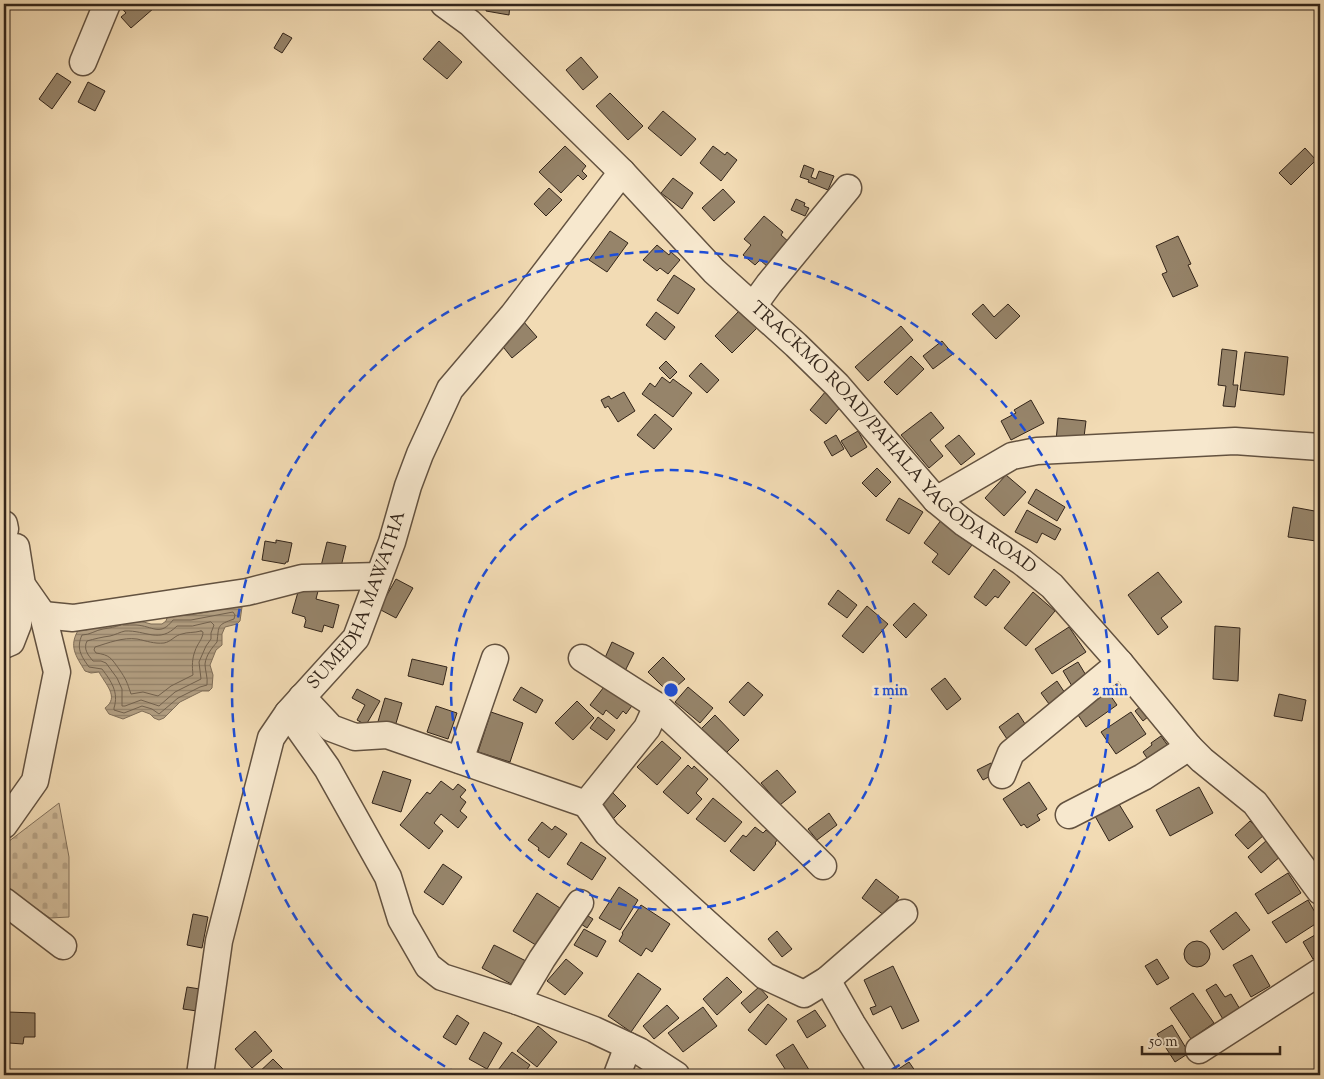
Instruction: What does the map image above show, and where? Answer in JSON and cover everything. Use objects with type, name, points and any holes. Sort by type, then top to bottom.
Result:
[{"type":"street","points":[[84,62],[107,4]]},
{"type":"street","name":"TRACKMO ROAD/PAHALA YAGODA ROAD","points":[[444,4],[470,23],[622,172],[714,270],[837,385],[936,500],[964,523],[1022,562],[1052,586],[1120,662],[1189,748],[1255,804],[1320,891]]},
{"type":"street","name":"SUMEDHA MAWATHA","points":[[200,1075],[219,941],[271,738],[295,705],[356,638],[392,542],[408,486],[420,454],[450,389],[513,315],[622,172]]},
{"type":"street","points":[[754,306],[769,284],[848,188]]},
{"type":"street","points":[[936,500],[1012,456],[1037,451],[1235,441],[1320,447]]},
{"type":"street","points":[[4,645],[11,642],[18,624],[22,585],[9,533]]},
{"type":"street","points":[[44,615],[73,618],[247,592],[302,578],[379,576]]},
{"type":"street","points":[[4,825],[35,782],[57,672],[44,615],[22,585]]},
{"type":"street","points":[[460,760],[495,658]]},
{"type":"street","points":[[582,658],[657,706],[730,774],[823,866]]},
{"type":"street","points":[[1002,775],[1011,753],[1120,662]]},
{"type":"street","points":[[295,705],[331,728],[354,737],[387,735],[586,804],[607,833],[765,976],[804,994],[827,980],[904,913]]},
{"type":"street","points":[[295,705],[326,768],[388,877],[401,919],[428,966],[442,977],[517,1001],[594,1030],[638,1051],[676,1075]]},
{"type":"street","points":[[586,804],[647,728],[657,706]]},
{"type":"street","points":[[1069,815],[1143,777],[1189,748]]},
{"type":"street","points":[[4,901],[63,946]]},
{"type":"street","points":[[517,1001],[542,959],[580,903]]},
{"type":"street","points":[[1199,1050],[1320,972]]},
{"type":"street","points":[[827,980],[883,1073]]},
{"type":"street","points":[[617,1075],[628,1046]]},
{"type":"green space","points":[[59,803],[69,857],[69,917],[50,918],[4,886],[4,845]]},
{"type":"water","points":[[242,607],[240,621],[237,624],[225,627],[222,634],[222,645],[216,650],[210,665],[213,675],[212,688],[209,691],[202,691],[180,702],[164,718],[159,720],[142,711],[123,719],[109,714],[105,708],[111,699],[110,690],[99,672],[91,673],[85,671],[74,651],[74,641],[79,629],[86,630],[140,621],[162,624],[166,621],[168,615],[190,615]]},
{"type":"building","points":[[89,4],[89,6],[67,5]]},
{"type":"building","points":[[118,4],[151,4],[154,8],[131,28],[121,17],[126,13]]},
{"type":"building","points":[[487,4],[510,4],[509,15],[486,11]]},
{"type":"building","points":[[283,33],[292,38],[282,53],[274,48]]},
{"type":"building","points":[[439,41],[462,62],[447,79],[423,59]]},
{"type":"building","points":[[581,57],[598,77],[583,90],[566,70]]},
{"type":"building","points":[[57,73],[71,82],[52,109],[39,99]]},
{"type":"building","points":[[88,82],[105,91],[95,111],[78,102]]},
{"type":"building","points":[[610,93],[643,126],[628,140],[596,106]]},
{"type":"building","points":[[663,111],[696,139],[681,156],[648,128]]},
{"type":"building","points":[[565,146],[586,166],[582,171],[587,176],[583,180],[578,175],[561,193],[539,172]]},
{"type":"building","points":[[713,146],[725,155],[727,152],[737,160],[721,181],[700,163]]},
{"type":"building","points":[[1305,148],[1316,160],[1291,185],[1279,173]]},
{"type":"building","points":[[804,165],[814,169],[811,177],[816,179],[819,171],[834,176],[828,190],[800,177]]},
{"type":"building","points":[[673,178],[693,193],[682,209],[661,193]]},
{"type":"building","points":[[549,188],[562,200],[546,216],[534,204]]},
{"type":"building","points":[[723,189],[735,202],[714,221],[702,208]]},
{"type":"building","points":[[796,199],[805,203],[804,206],[809,208],[805,216],[791,210]]},
{"type":"building","points":[[764,216],[783,232],[781,235],[790,243],[768,267],[760,260],[755,265],[743,255],[751,245],[744,239]]},
{"type":"building","points":[[610,231],[628,243],[607,272],[589,260]]},
{"type":"building","points":[[1178,236],[1191,264],[1188,265],[1198,286],[1173,297],[1162,274],[1167,272],[1156,246]]},
{"type":"building","points":[[657,245],[669,255],[671,252],[680,260],[668,274],[660,268],[657,271],[643,260]]},
{"type":"building","points":[[674,275],[695,289],[678,314],[657,300]]},
{"type":"building","points":[[983,304],[994,317],[1008,304],[1020,316],[996,339],[972,314]]},
{"type":"building","points":[[739,311],[757,328],[732,353],[715,336]]},
{"type":"building","points":[[656,312],[675,327],[665,340],[646,325]]},
{"type":"building","points":[[523,321],[537,337],[512,358],[500,343]]},
{"type":"building","points":[[901,326],[913,340],[868,381],[855,367]]},
{"type":"building","points":[[942,341],[953,354],[933,369],[923,356]]},
{"type":"building","points":[[1222,349],[1237,351],[1233,385],[1238,385],[1235,407],[1223,406],[1226,386],[1218,385]]},
{"type":"building","points":[[1245,352],[1288,357],[1284,395],[1240,390]]},
{"type":"building","points":[[911,356],[924,369],[897,395],[884,382]]},
{"type":"building","points":[[666,361],[677,372],[670,379],[659,368]]},
{"type":"building","points":[[701,363],[719,380],[707,393],[689,376]]},
{"type":"building","points":[[662,377],[670,383],[673,379],[692,393],[673,417],[642,394],[650,383],[655,387]]},
{"type":"building","points":[[826,391],[842,405],[826,424],[810,410]]},
{"type":"building","points":[[624,392],[635,411],[618,422],[608,406],[605,408],[601,400],[609,396],[611,399]]},
{"type":"building","points":[[1031,400],[1044,423],[1011,440],[1001,421],[1016,413],[1014,410]]},
{"type":"building","points":[[931,412],[944,428],[930,440],[943,456],[929,468],[901,435]]},
{"type":"building","points":[[655,414],[672,429],[654,449],[637,435]]},
{"type":"building","points":[[1058,418],[1086,421],[1083,445],[1056,442]]},
{"type":"building","points":[[858,431],[867,447],[851,457],[841,441]]},
{"type":"building","points":[[836,435],[844,449],[832,456],[824,442]]},
{"type":"building","points":[[959,435],[975,454],[961,465],[945,446]]},
{"type":"building","points":[[877,468],[891,482],[876,497],[862,483]]},
{"type":"building","points":[[1006,475],[1026,492],[1004,516],[985,498]]},
{"type":"building","points":[[1036,489],[1065,507],[1057,521],[1028,503]]},
{"type":"building","points":[[899,498],[923,512],[909,534],[886,520]]},
{"type":"building","points":[[1293,507],[1320,512],[1316,541],[1288,537]]},
{"type":"building","points":[[1027,510],[1061,529],[1055,540],[1042,533],[1037,543],[1015,532]]},
{"type":"building","points":[[942,519],[956,528],[953,532],[972,545],[949,575],[932,562],[938,554],[924,543]]},
{"type":"building","points":[[276,540],[292,543],[288,562],[285,564],[262,560],[265,541],[276,543]]},
{"type":"building","points":[[327,542],[346,546],[340,571],[321,566]]},
{"type":"building","points":[[994,569],[1010,582],[998,598],[995,596],[986,606],[974,597]]},
{"type":"building","points":[[1158,572],[1182,602],[1161,618],[1168,627],[1158,635],[1128,595]]},
{"type":"building","points":[[396,579],[413,588],[396,618],[379,609]]},
{"type":"building","points":[[300,585],[318,591],[316,599],[339,605],[333,628],[324,625],[322,632],[304,627],[305,617],[292,613]]},
{"type":"building","points":[[838,590],[857,605],[847,618],[828,604]]},
{"type":"building","points":[[1033,592],[1055,611],[1026,646],[1004,628]]},
{"type":"building","points":[[914,603],[927,615],[906,638],[893,625]]},
{"type":"building","points":[[867,606],[888,624],[863,653],[842,636]]},
{"type":"building","points":[[1215,626],[1240,628],[1238,681],[1213,679]]},
{"type":"building","points":[[1069,627],[1086,652],[1052,674],[1035,649]]},
{"type":"building","points":[[612,642],[634,653],[625,671],[604,660]]},
{"type":"building","points":[[663,657],[685,679],[669,693],[648,672]]},
{"type":"building","points":[[412,659],[447,667],[443,685],[408,676]]},
{"type":"building","points":[[1078,662],[1087,677],[1072,686],[1063,671]]},
{"type":"building","points":[[945,678],[961,699],[947,710],[931,689]]},
{"type":"building","points":[[1057,681],[1065,693],[1049,704],[1041,693]]},
{"type":"building","points":[[748,682],[763,695],[744,716],[729,702]]},
{"type":"building","points":[[607,683],[634,703],[626,714],[623,711],[617,719],[606,710],[603,715],[590,705]]},
{"type":"building","points":[[521,687],[543,700],[536,713],[513,700]]},
{"type":"building","points":[[688,687],[713,708],[700,723],[675,702]]},
{"type":"building","points":[[1105,688],[1117,705],[1086,727],[1074,709]]},
{"type":"building","points":[[357,689],[380,701],[366,725],[357,720],[365,705],[352,698]]},
{"type":"building","points":[[1279,694],[1306,700],[1302,721],[1274,716]]},
{"type":"building","points":[[385,698],[402,703],[394,730],[377,725]]},
{"type":"building","points":[[577,701],[594,718],[573,740],[555,723]]},
{"type":"building","points":[[436,706],[457,713],[448,739],[427,732]]},
{"type":"building","points":[[1141,706],[1149,716],[1143,721],[1135,711]]},
{"type":"building","points":[[491,712],[523,723],[510,762],[478,752]]},
{"type":"building","points":[[1131,712],[1146,734],[1116,754],[1101,732]]},
{"type":"building","points":[[1018,713],[1029,730],[1009,742],[999,727]]},
{"type":"building","points":[[715,715],[739,740],[723,756],[698,732]]},
{"type":"building","points":[[598,717],[615,730],[607,740],[590,728]]},
{"type":"building","points":[[1161,736],[1171,750],[1151,764],[1143,752]]},
{"type":"building","points":[[662,741],[681,758],[657,785],[637,767]]},
{"type":"building","points":[[991,763],[996,773],[983,780],[977,770]]},
{"type":"building","points":[[688,765],[692,769],[694,766],[708,779],[696,793],[702,799],[688,814],[663,792]]},
{"type":"building","points":[[777,770],[796,792],[780,805],[761,783]]},
{"type":"building","points":[[383,771],[411,780],[401,812],[372,803]]},
{"type":"building","points":[[441,781],[453,790],[458,784],[466,790],[460,797],[466,802],[460,811],[467,817],[458,828],[441,814],[434,823],[443,831],[429,849],[400,825],[427,792],[430,794]]},
{"type":"building","points":[[1029,782],[1047,809],[1037,815],[1040,820],[1027,828],[1024,824],[1021,826],[1003,799]]},
{"type":"building","points":[[1199,787],[1213,813],[1170,836],[1156,810]]},
{"type":"building","points":[[610,790],[626,806],[612,820],[596,804]]},
{"type":"building","points":[[1114,796],[1133,827],[1109,841],[1091,809]]},
{"type":"building","points":[[713,798],[742,822],[725,842],[696,819]]},
{"type":"building","points":[[829,813],[837,825],[817,840],[808,829]]},
{"type":"building","points":[[1250,821],[1264,835],[1248,849],[1235,835]]},
{"type":"building","points":[[542,822],[552,830],[555,826],[567,834],[549,858],[528,840]]},
{"type":"building","points":[[755,827],[763,833],[766,830],[778,839],[754,871],[730,851],[743,835],[746,837]]},
{"type":"building","points":[[1267,840],[1281,856],[1261,873],[1248,857]]},
{"type":"building","points":[[581,842],[606,858],[592,880],[567,864]]},
{"type":"building","points":[[443,864],[462,877],[443,905],[424,892]]},
{"type":"building","points":[[1288,873],[1301,893],[1268,914],[1255,894]]},
{"type":"building","points":[[876,879],[899,897],[885,916],[862,898]]},
{"type":"building","points":[[619,887],[638,900],[620,930],[599,918]]},
{"type":"building","points":[[537,893],[563,910],[539,947],[513,931]]},
{"type":"building","points":[[1308,900],[1320,921],[1286,943],[1272,922]]},
{"type":"building","points":[[641,905],[670,924],[652,952],[646,948],[641,956],[619,941],[622,933]]},
{"type":"building","points":[[1236,912],[1250,930],[1223,950],[1210,931]]},
{"type":"building","points":[[583,913],[593,919],[587,928],[578,922]]},
{"type":"building","points":[[193,914],[208,917],[202,948],[187,945]]},
{"type":"building","points":[[584,929],[606,941],[597,957],[574,945]]},
{"type":"building","points":[[777,931],[792,949],[782,957],[768,939]]},
{"type":"building","points":[[1320,932],[1320,955],[1313,959],[1303,942]]},
{"type":"building","points":[[1197,941],[1206,945],[1210,954],[1206,963],[1197,967],[1188,963],[1184,954],[1188,945]]},
{"type":"building","points":[[494,945],[526,961],[513,985],[482,968]]},
{"type":"building","points":[[1252,955],[1270,986],[1251,997],[1233,965]]},
{"type":"building","points":[[566,959],[583,973],[565,995],[547,981]]},
{"type":"building","points":[[1157,959],[1169,978],[1157,985],[1145,966]]},
{"type":"building","points":[[893,966],[919,1021],[902,1029],[891,1006],[873,1015],[870,1008],[876,1006],[864,980]]},
{"type":"building","points":[[638,973],[661,989],[631,1032],[608,1016]]},
{"type":"building","points":[[727,977],[742,992],[717,1015],[703,999]]},
{"type":"building","points":[[1216,984],[1225,997],[1231,994],[1241,1011],[1224,1021],[1206,990]]},
{"type":"building","points":[[187,987],[200,989],[197,1011],[183,1009]]},
{"type":"building","points":[[759,987],[768,997],[750,1013],[741,1003]]},
{"type":"building","points":[[1193,993],[1214,1023],[1191,1039],[1170,1008]]},
{"type":"building","points":[[768,1004],[787,1019],[766,1045],[748,1030]]},
{"type":"building","points":[[667,1005],[679,1018],[654,1039],[643,1026]]},
{"type":"building","points":[[703,1007],[717,1026],[683,1052],[668,1033]]},
{"type":"building","points":[[815,1010],[826,1026],[807,1038],[797,1021]]},
{"type":"building","points":[[8,1012],[35,1013],[35,1037],[24,1037],[23,1044],[9,1043]]},
{"type":"building","points":[[457,1015],[469,1023],[456,1045],[443,1037]]},
{"type":"building","points":[[1172,1025],[1189,1053],[1175,1062],[1157,1034]]},
{"type":"building","points":[[538,1026],[557,1042],[537,1067],[517,1051]]},
{"type":"building","points":[[255,1031],[272,1051],[252,1068],[235,1049]]},
{"type":"building","points":[[484,1032],[502,1043],[487,1069],[469,1059]]},
{"type":"building","points":[[793,1044],[811,1073],[808,1075],[789,1075],[776,1055]]},
{"type":"building","points":[[512,1052],[530,1065],[523,1075],[495,1074]]},
{"type":"building","points":[[273,1059],[289,1075],[256,1075]]},
{"type":"building","points":[[909,1062],[918,1075],[900,1075],[897,1070]]}]
